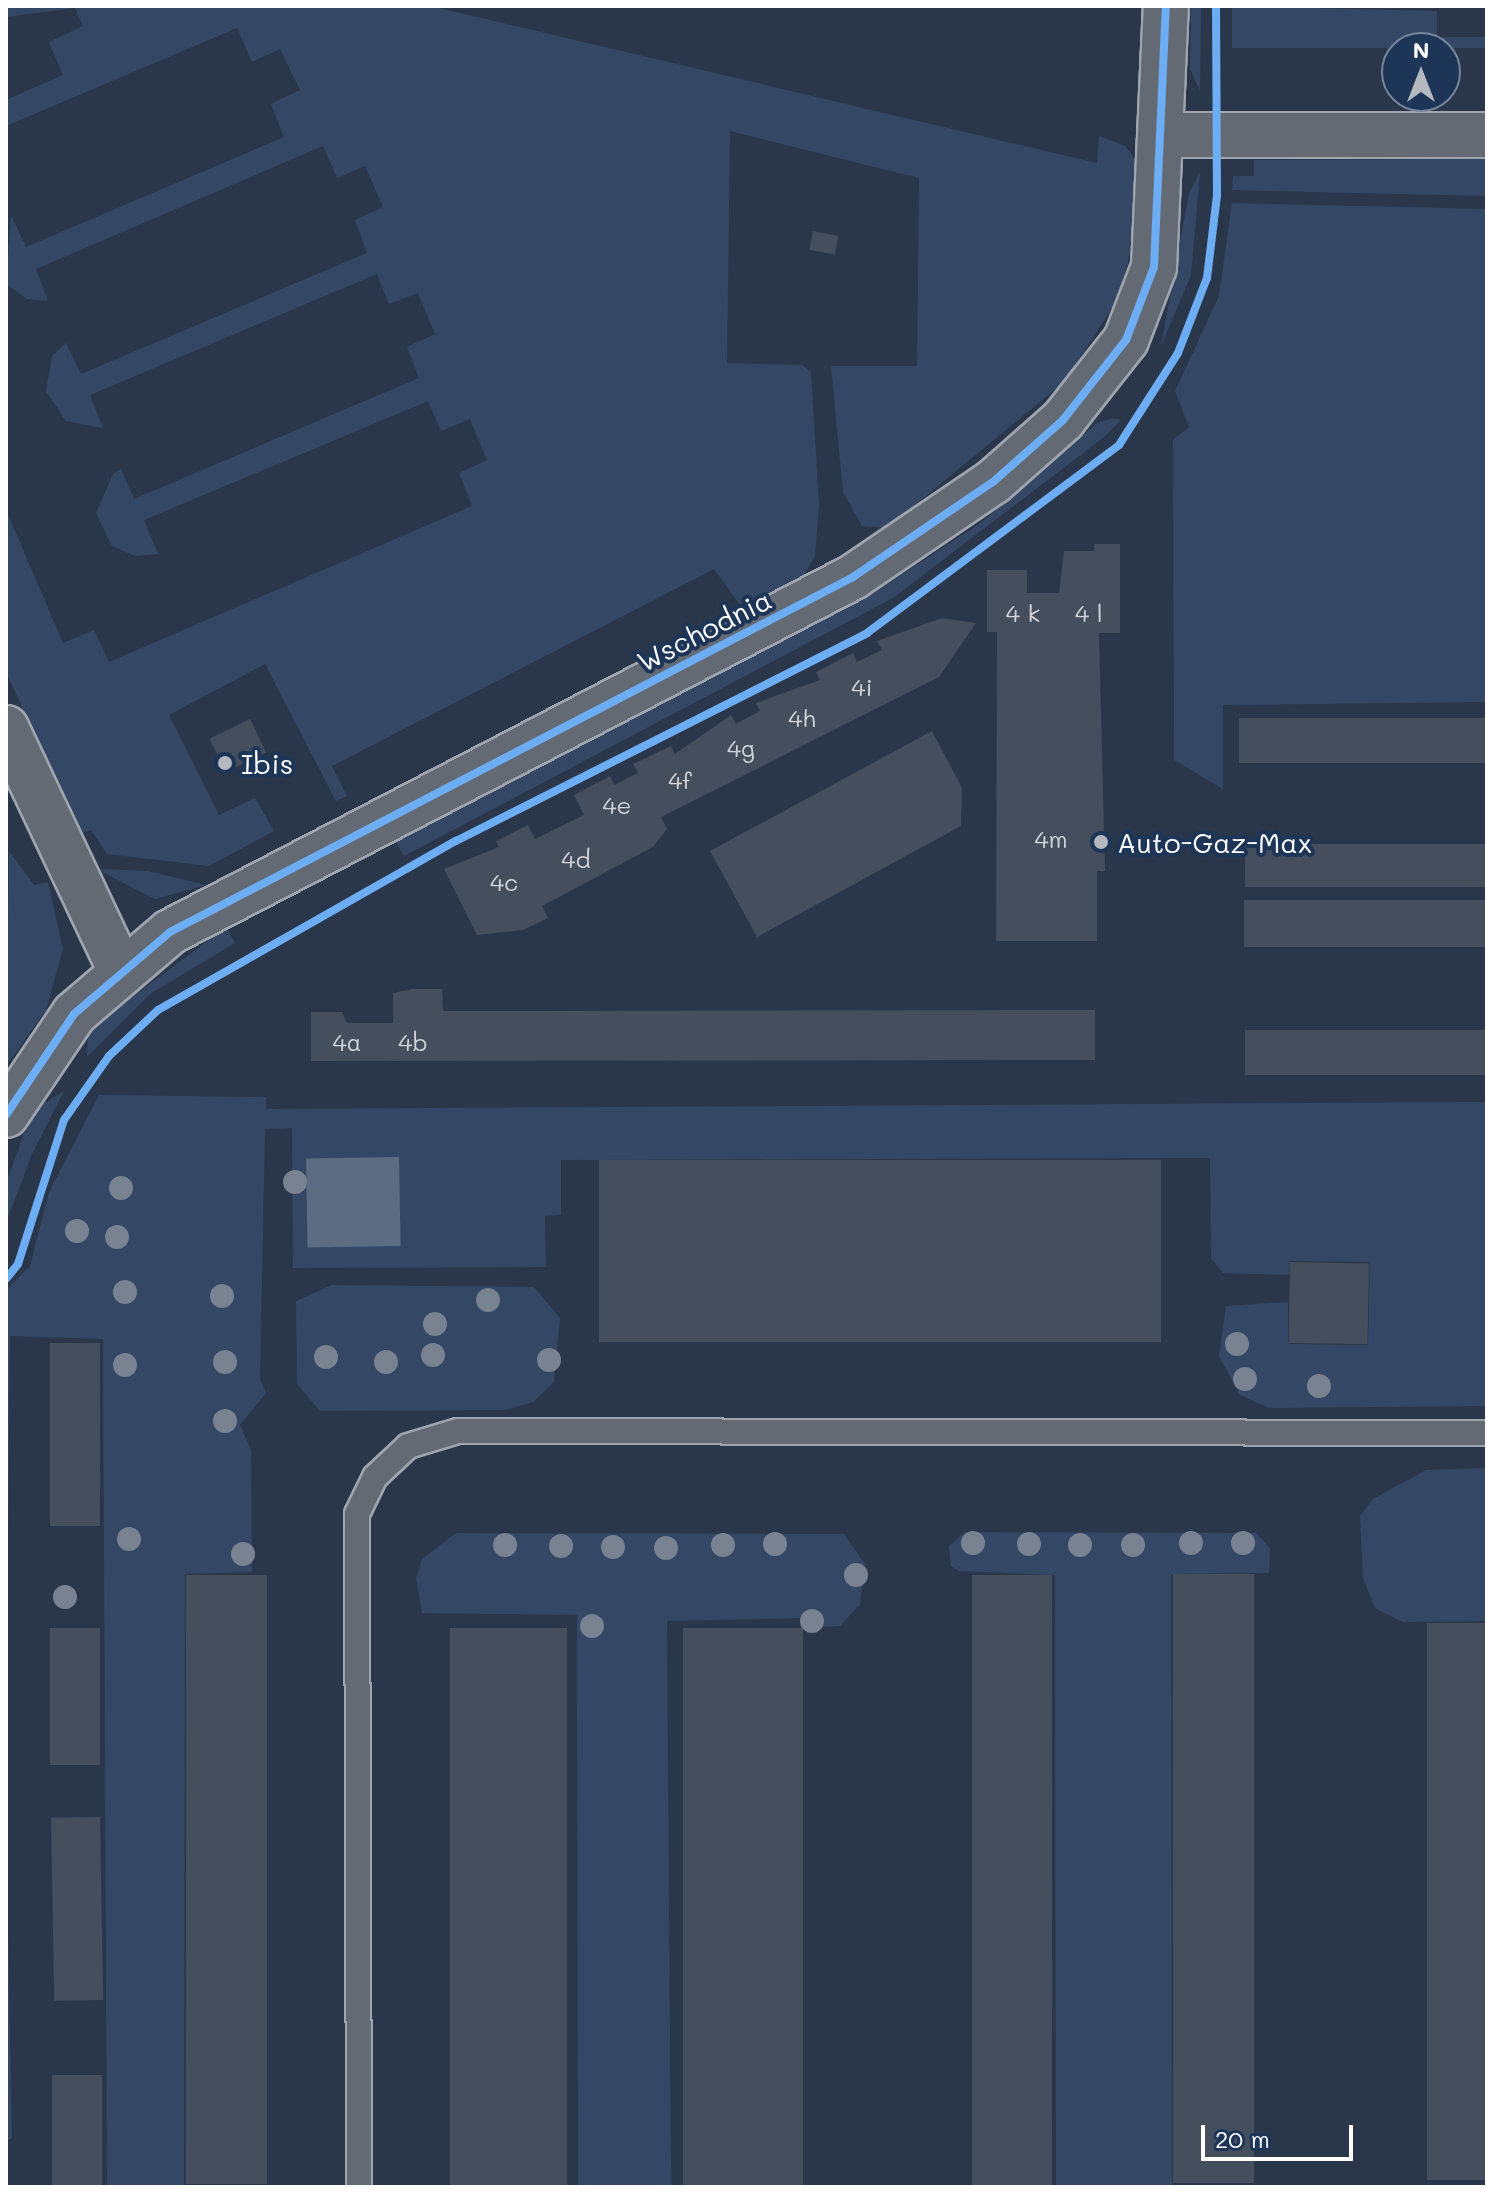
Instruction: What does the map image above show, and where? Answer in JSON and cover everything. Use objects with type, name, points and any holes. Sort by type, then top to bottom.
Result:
[{"type":"street","name":"Wschodnia","points":[[6,1115],[39,1055],[120,969],[201,914],[853,577],[993,482],[1063,420],[1126,340],[1154,267],[1165,135],[1166,6]]},
{"type":"street","points":[[1165,135],[1487,135]]},
{"type":"street","points":[[6,728],[120,969]]},
{"type":"lane","points":[[359,2187],[357,1514],[375,1477],[408,1446],[458,1431],[1487,1433]]},
{"type":"shaded area","points":[[6,6],[430,6],[1097,163],[1099,136],[1125,146],[1140,165],[1128,263],[1116,302],[1064,382],[887,528],[862,526],[843,492],[831,366],[917,366],[919,178],[730,131],[727,363],[802,365],[811,372],[819,504],[815,556],[801,580],[743,609],[714,569],[332,766],[347,796],[336,801],[265,664],[169,715],[219,815],[255,798],[274,831],[209,866],[107,854],[91,830],[78,835],[6,671],[6,510],[63,643],[94,630],[109,662],[472,506],[459,473],[487,460],[470,419],[441,431],[428,401],[144,520],[158,554],[135,556],[112,546],[96,513],[113,474],[121,469],[134,499],[419,378],[407,347],[435,334],[418,293],[389,304],[377,274],[90,395],[103,428],[66,421],[46,391],[52,356],[66,343],[81,374],[367,253],[355,220],[383,207],[365,166],[337,178],[323,146],[36,269],[48,301],[27,299],[6,284],[11,215],[26,247],[284,137],[271,104],[300,90],[280,49],[252,62],[237,28],[6,126],[6,100],[63,75],[49,42],[83,26],[75,8],[6,17]]},
{"type":"shaded area","points":[[1191,6],[1201,6],[1200,91],[1190,69]]},
{"type":"shaded area","points":[[1232,6],[1437,11],[1437,32],[1381,32],[1381,48],[1232,48]]},
{"type":"shaded area","points":[[1461,37],[1487,37],[1487,48],[1461,48]]},
{"type":"shaded area","points":[[1487,159],[1487,196],[1232,190],[1233,176],[1254,176],[1254,160]]},
{"type":"shaded area","points":[[1200,172],[1191,275],[1161,346],[1189,193]]},
{"type":"shaded area","points":[[1232,203],[1487,209],[1487,702],[1223,705],[1223,789],[1174,760],[1173,440],[1189,427],[1175,391],[1219,296]]},
{"type":"shaded area","points":[[1114,418],[1121,420],[1104,437],[893,598],[404,856],[395,840],[868,597],[982,522],[1097,423]]},
{"type":"shaded area","points":[[9,851],[34,885],[48,882],[63,949],[46,1010],[6,1066]]},
{"type":"shaded area","points":[[96,869],[148,871],[206,885],[155,899]]},
{"type":"shaded area","points":[[226,927],[235,943],[150,994],[87,1057],[88,1034],[105,1018]]},
{"type":"shaded area","points":[[64,1091],[32,1154],[6,1223],[6,1183],[24,1134],[37,1108]]},
{"type":"shaded area","points":[[99,1095],[266,1097],[266,1109],[1487,1102],[1487,1406],[1269,1408],[1240,1395],[1219,1356],[1226,1306],[1288,1302],[1288,1344],[1368,1345],[1370,1262],[1290,1261],[1289,1275],[1223,1273],[1211,1258],[1210,1158],[561,1160],[561,1215],[545,1216],[546,1267],[293,1268],[292,1128],[265,1129],[260,1379],[266,1393],[240,1425],[251,1450],[252,1572],[185,1574],[184,2187],[107,2187],[103,1339],[10,1336],[6,1751],[6,1290],[30,1266],[49,1192]]},
{"type":"shaded area","points":[[399,1157],[401,1246],[308,1248],[306,1159]]},
{"type":"shaded area","points":[[332,1285],[534,1287],[560,1318],[554,1382],[533,1402],[505,1410],[320,1411],[297,1384],[296,1301]]},
{"type":"shaded area","points":[[1487,1468],[1487,1621],[1403,1622],[1375,1608],[1363,1578],[1360,1516],[1373,1499],[1426,1470]]},
{"type":"shaded area","points":[[965,1532],[1256,1533],[1270,1548],[1269,1573],[1171,1574],[1172,2185],[1264,2187],[1056,2187],[1055,1575],[959,1571],[951,1566],[949,1546]]},
{"type":"shaded area","points":[[456,1533],[844,1534],[865,1564],[860,1604],[840,1626],[806,1628],[804,1618],[667,1621],[671,2187],[578,2187],[577,1615],[422,1613],[416,1578],[422,1559]]},
{"type":"shaded area","points":[[6,1822],[12,2138],[6,2141]]},
{"type":"building","points":[[813,231],[839,236],[835,255],[809,250]]},
{"type":"building","points":[[1094,544],[1120,544],[1120,633],[1099,633],[1105,871],[1097,871],[1097,941],[996,941],[997,632],[987,632],[987,570],[1027,570],[1027,593],[1059,593],[1064,551],[1094,551]]},
{"type":"building","points":[[942,618],[976,623],[939,677],[661,817],[667,829],[653,847],[542,906],[548,918],[523,930],[477,935],[444,869],[499,847],[496,841],[528,825],[535,839],[584,815],[574,795],[610,776],[614,785],[638,773],[633,764],[671,746],[675,754],[731,715],[736,724],[760,711],[756,703],[820,680],[816,672],[853,653],[857,662],[882,650],[877,641]]},
{"type":"building","points":[[1239,718],[1487,718],[1487,763],[1239,763]]},
{"type":"building","points":[[250,719],[266,752],[226,772],[210,739]]},
{"type":"building","points":[[932,731],[962,788],[961,826],[757,937],[710,851]]},
{"type":"building","points":[[1245,844],[1487,844],[1487,887],[1245,887]]},
{"type":"building","points":[[1244,900],[1487,900],[1487,947],[1244,947]]},
{"type":"building","points":[[412,989],[442,989],[443,1011],[1095,1010],[1095,1060],[311,1061],[311,1012],[342,1012],[347,1023],[393,1023],[393,993]]},
{"type":"building","points":[[1245,1030],[1487,1030],[1487,1075],[1245,1075]]},
{"type":"building","points":[[599,1160],[1161,1160],[1161,1342],[599,1342]]},
{"type":"building","points":[[1290,1262],[1369,1263],[1368,1344],[1289,1343]]},
{"type":"building","points":[[50,1343],[100,1343],[100,1526],[50,1526]]},
{"type":"building","points":[[1173,1574],[1254,1574],[1254,2183],[1173,2183]]},
{"type":"building","points":[[186,1575],[267,1575],[267,2184],[186,2184]]},
{"type":"building","points":[[972,1575],[1052,1575],[1052,2187],[972,2187]]},
{"type":"building","points":[[1427,1623],[1487,1623],[1487,2180],[1427,2180]]},
{"type":"building","points":[[50,1628],[100,1628],[100,1765],[50,1765]]},
{"type":"building","points":[[450,1628],[567,1628],[567,2186],[450,2186]]},
{"type":"building","points":[[683,1628],[803,1628],[803,2185],[683,2185]]},
{"type":"building","points":[[100,1817],[103,2000],[54,2001],[51,1818]]},
{"type":"building","points":[[52,2075],[102,2075],[102,2187],[52,2187]]},
{"type":"cycle path","points":[[6,1115],[74,1014],[170,932],[853,577],[993,482],[1063,420],[1126,340],[1154,267],[1166,6]]},
{"type":"cycle path","points":[[6,1279],[18,1264],[64,1120],[109,1056],[158,1010],[456,841],[867,633],[1119,445],[1178,353],[1207,278],[1217,195],[1216,6]]},
{"type":"place","name":"Ibis","points":[[225,763]]},
{"type":"place","name":"Auto-Gaz-Max","points":[[1101,842]]}]
